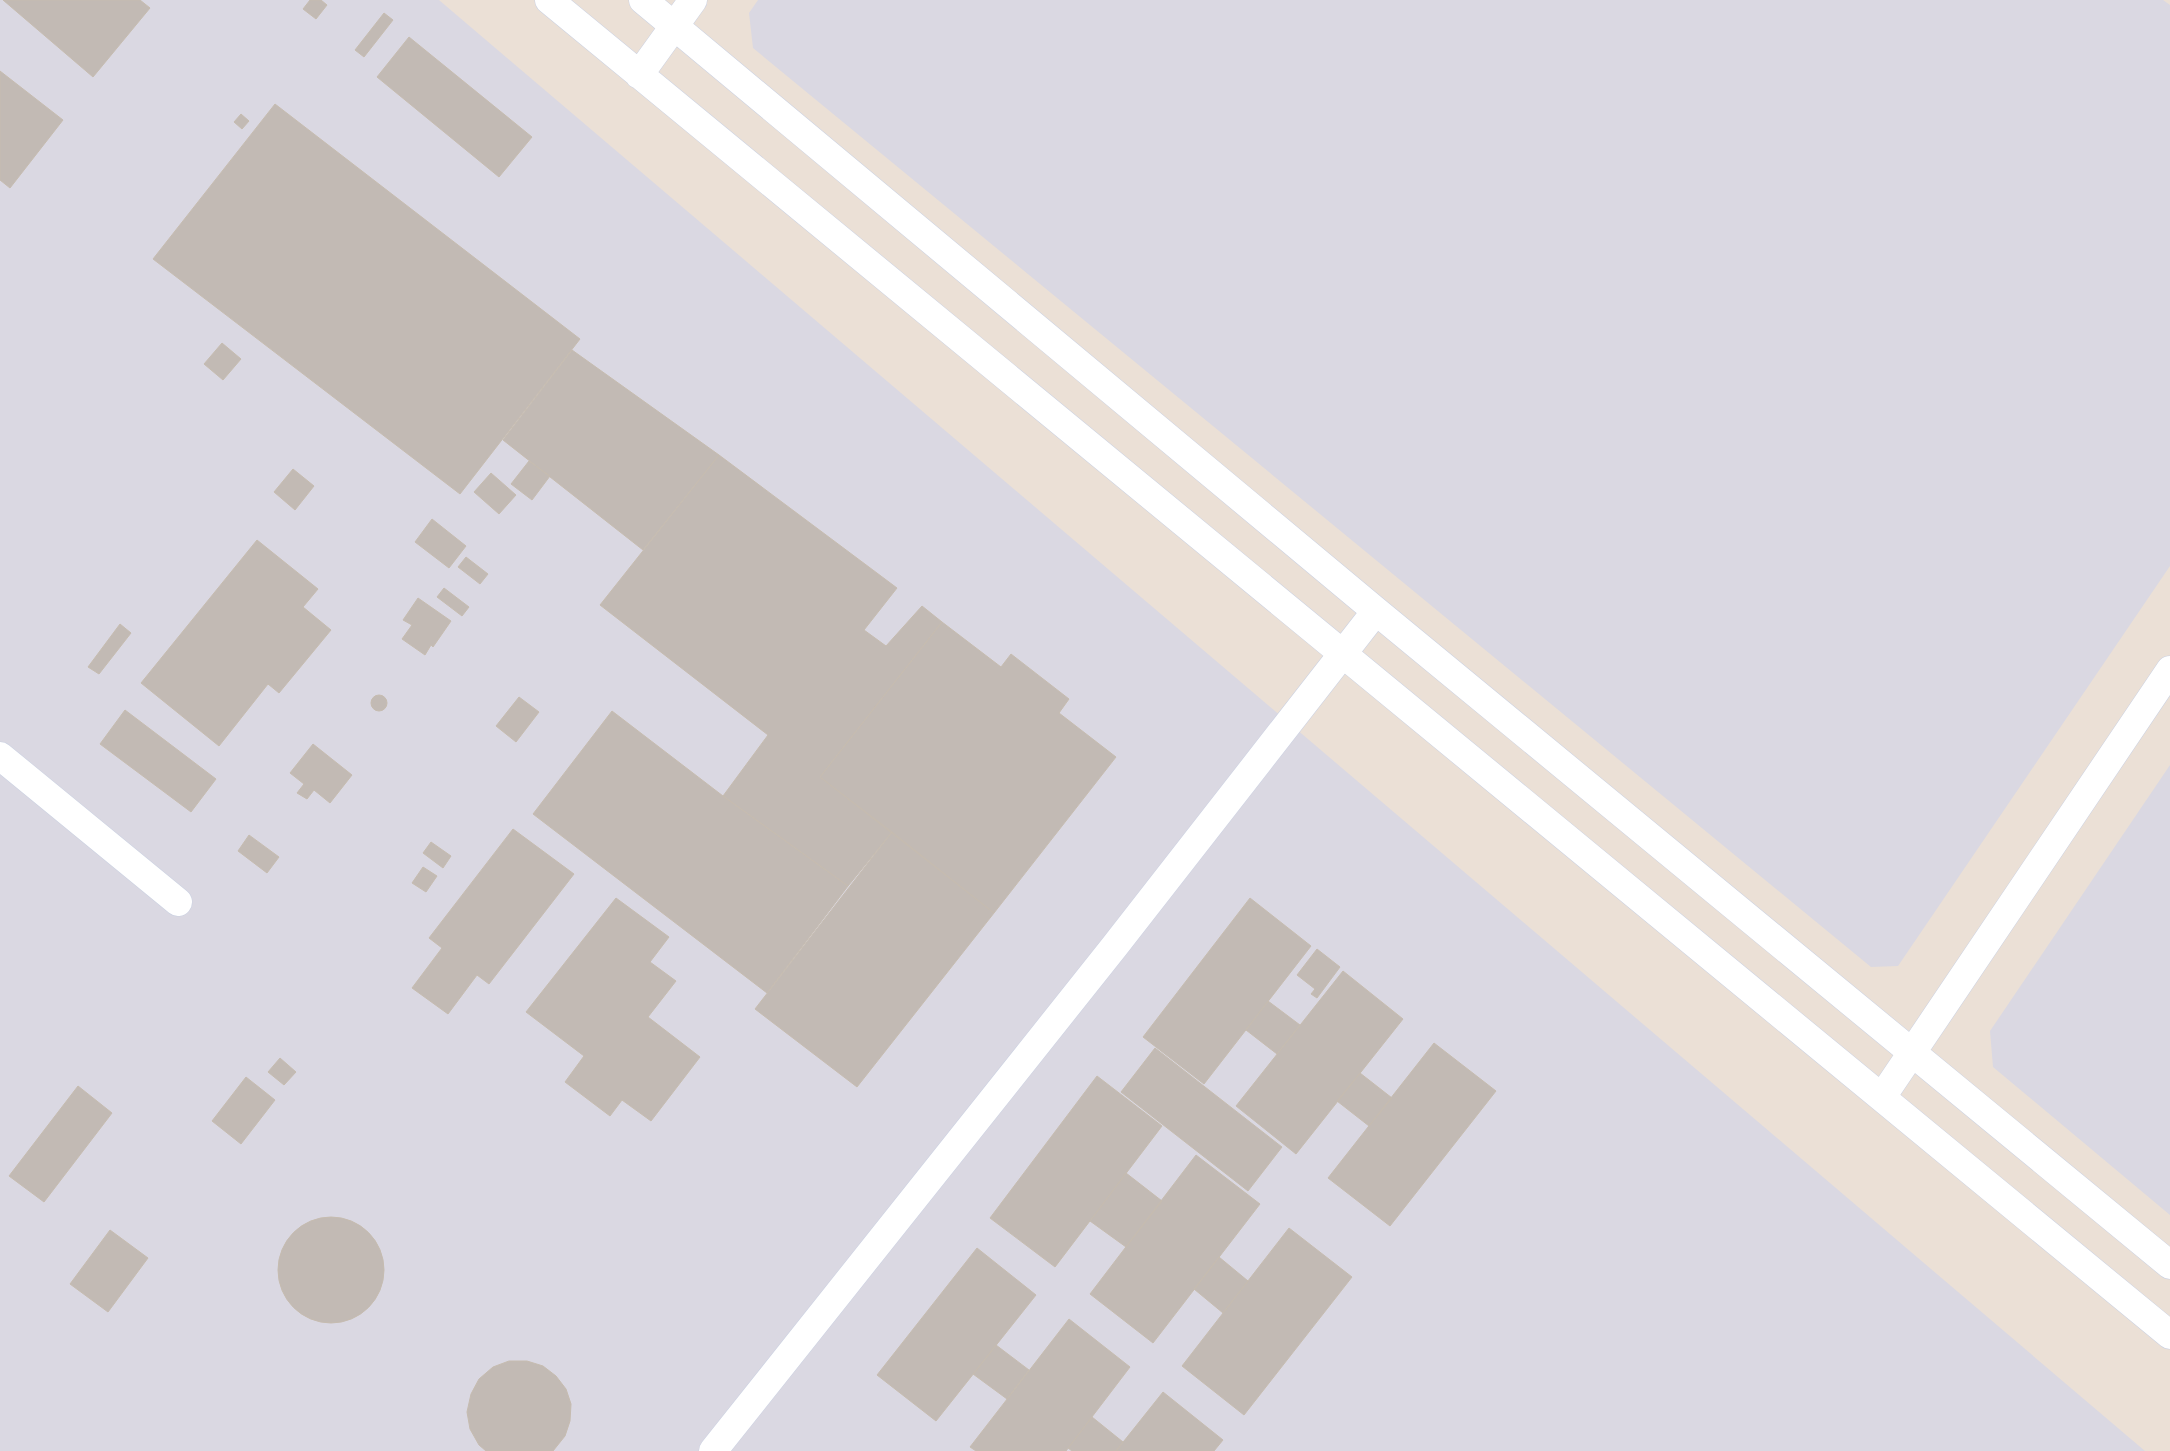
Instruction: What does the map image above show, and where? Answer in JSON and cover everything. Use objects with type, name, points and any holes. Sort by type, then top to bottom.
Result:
[{"type":"street","points":[[548,0],[2170,1335]]},
{"type":"street","points":[[643,0],[1376,612],[2170,1265]]},
{"type":"street","points":[[639,75],[694,0]]},
{"type":"street","points":[[713,1451],[1120,939],[1376,612]]},
{"type":"street","points":[[1882,1097],[2170,670]]},
{"type":"street","points":[[0,756],[178,902]]},
{"type":"shaded area","points":[[0,0],[439,0],[2145,1451],[0,1451]]},
{"type":"shaded area","points":[[758,0],[2163,0],[2170,5],[2170,566],[1898,966],[1871,967],[753,48],[749,13]]},
{"type":"shaded area","points":[[2170,765],[2170,1215],[1993,1067],[1990,1031]]},
{"type":"building","points":[[3,0],[140,0],[150,8],[93,77]]},
{"type":"building","points":[[310,0],[321,0],[327,5],[316,19],[303,9]]},
{"type":"building","points":[[384,13],[393,20],[364,57],[355,50]]},
{"type":"building","points":[[409,37],[532,137],[499,177],[377,77]]},
{"type":"building","points":[[0,71],[63,120],[10,188],[0,180]]},
{"type":"building","points":[[275,104],[580,339],[460,494],[153,259]]},
{"type":"building","points":[[241,114],[249,121],[242,129],[234,122]]},
{"type":"building","points":[[222,343],[241,359],[223,380],[204,364]]},
{"type":"building","points":[[572,350],[719,455],[643,550],[503,440]]},
{"type":"building","points":[[719,455],[897,588],[864,630],[886,646],[922,606],[942,622],[820,777],[892,832],[848,886],[723,796],[768,735],[600,605]]},
{"type":"building","points":[[529,461],[550,476],[532,500],[511,484]]},
{"type":"building","points":[[293,469],[314,486],[295,510],[274,492]]},
{"type":"building","points":[[491,473],[516,495],[499,514],[474,492]]},
{"type":"building","points":[[432,519],[466,546],[449,568],[415,542]]},
{"type":"building","points":[[257,540],[318,589],[303,607],[331,630],[279,693],[268,684],[219,746],[141,683]]},
{"type":"building","points":[[466,557],[488,574],[480,584],[458,567]]},
{"type":"building","points":[[444,588],[469,607],[462,616],[437,597]]},
{"type":"building","points":[[418,598],[451,621],[425,655],[402,639],[412,625],[403,620]]},
{"type":"building","points":[[942,622],[1001,667],[1011,654],[1069,699],[1059,713],[1116,757],[994,913],[820,777]]},
{"type":"building","points":[[120,624],[131,633],[99,674],[88,667]]},
{"type":"building","points":[[379,695],[387,703],[379,711],[371,703]]},
{"type":"building","points":[[519,697],[539,712],[516,742],[496,726]]},
{"type":"building","points":[[125,710],[216,779],[191,812],[100,744]]},
{"type":"building","points":[[612,711],[723,796],[848,886],[767,993],[533,814]]},
{"type":"building","points":[[313,744],[352,775],[330,803],[314,790],[307,799],[297,793],[304,784],[290,773]]},
{"type":"building","points":[[513,829],[574,874],[489,984],[477,975],[448,1014],[412,988],[442,948],[429,938]]},
{"type":"building","points":[[892,832],[994,913],[857,1087],[755,1009]]},
{"type":"building","points":[[249,835],[279,857],[267,873],[238,851]]},
{"type":"building","points":[[431,842],[451,856],[443,868],[423,853]]},
{"type":"building","points":[[423,867],[437,876],[426,892],[412,883]]},
{"type":"building","points":[[616,898],[669,937],[650,962],[676,981],[648,1017],[700,1057],[651,1121],[622,1100],[610,1116],[565,1082],[584,1056],[526,1012]]},
{"type":"building","points":[[1250,898],[1311,946],[1204,1084],[1143,1037]]},
{"type":"building","points":[[1317,949],[1340,967],[1317,998],[1311,994],[1315,989],[1297,975]]},
{"type":"building","points":[[1343,971],[1403,1019],[1296,1154],[1236,1106]]},
{"type":"building","points":[[1268,1001],[1300,1025],[1277,1054],[1246,1030]]},
{"type":"building","points":[[1434,1043],[1496,1091],[1390,1226],[1328,1178]]},
{"type":"building","points":[[1155,1048],[1282,1147],[1248,1191],[1121,1092]]},
{"type":"building","points":[[280,1058],[296,1072],[284,1085],[268,1072]]},
{"type":"building","points":[[1360,1073],[1392,1098],[1369,1126],[1337,1101]]},
{"type":"building","points":[[1097,1076],[1162,1126],[1055,1267],[990,1218]]},
{"type":"building","points":[[246,1077],[275,1100],[241,1144],[212,1121]]},
{"type":"building","points":[[78,1086],[112,1113],[44,1202],[9,1176]]},
{"type":"building","points":[[1196,1155],[1260,1204],[1153,1343],[1090,1294]]},
{"type":"building","points":[[1126,1173],[1162,1201],[1126,1247],[1090,1221]]},
{"type":"building","points":[[331,1217],[351,1221],[369,1232],[380,1250],[384,1270],[380,1290],[369,1308],[351,1319],[331,1323],[311,1319],[293,1308],[282,1290],[278,1270],[282,1250],[293,1232],[311,1221]]},
{"type":"building","points":[[1289,1228],[1352,1277],[1244,1415],[1182,1366]]},
{"type":"building","points":[[110,1230],[148,1258],[108,1312],[70,1284]]},
{"type":"building","points":[[977,1248],[1036,1295],[936,1421],[877,1375]]},
{"type":"building","points":[[1219,1257],[1248,1281],[1223,1313],[1194,1289]]},
{"type":"building","points":[[1069,1319],[1130,1367],[1066,1451],[976,1451],[970,1447]]},
{"type":"building","points":[[996,1345],[1029,1370],[1007,1399],[973,1374]]},
{"type":"building","points":[[509,1361],[527,1361],[543,1366],[556,1376],[566,1389],[571,1404],[570,1421],[565,1436],[553,1451],[486,1451],[479,1445],[470,1429],[467,1412],[471,1394],[479,1379],[493,1367]]},
{"type":"building","points":[[1163,1392],[1223,1440],[1214,1451],[1116,1451]]},
{"type":"building","points":[[1092,1417],[1123,1442],[1116,1451],[1072,1451],[1068,1448]]}]
